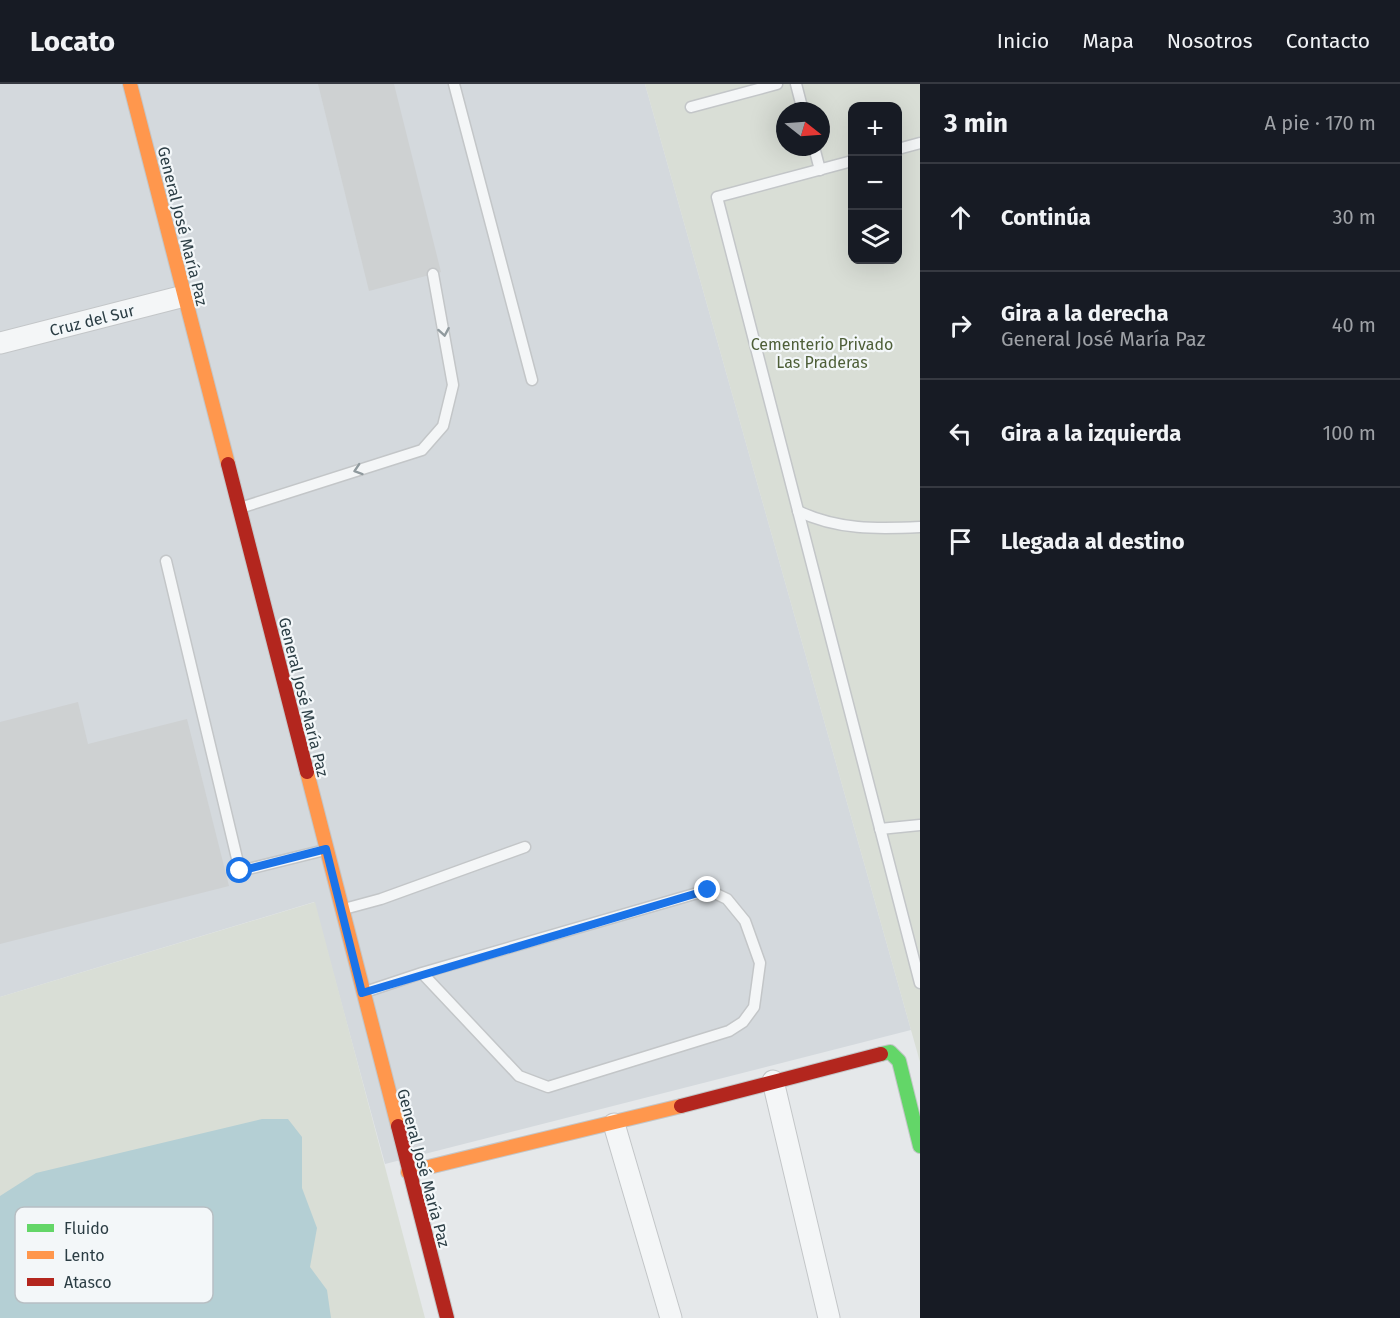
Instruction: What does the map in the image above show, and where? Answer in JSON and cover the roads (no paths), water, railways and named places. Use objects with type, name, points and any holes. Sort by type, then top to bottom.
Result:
[{"type":"street","name":"General José María Paz","points":[[130,84],[447,1318]]},
{"type":"street","name":"Cruz del Sur","points":[[0,343],[184,296]]},
{"type":"street","points":[[408,1172],[614,1124],[773,1080],[890,1052],[899,1061],[920,1146]]},
{"type":"street","points":[[773,1080],[829,1318]]},
{"type":"street","points":[[614,1124],[671,1318]]},
{"type":"lane","points":[[454,84],[532,380]]},
{"type":"lane","points":[[691,107],[777,84]]},
{"type":"lane","points":[[796,84],[801,102]]},
{"type":"lane","points":[[902,148],[920,143]]},
{"type":"lane","points":[[816,156],[820,170]]},
{"type":"lane","points":[[848,162],[717,197],[920,983]]},
{"type":"lane","points":[[238,508],[422,450],[443,426],[453,385],[433,274]]},
{"type":"lane","points":[[798,511],[818,520],[850,527],[920,527]]},
{"type":"lane","points":[[166,561],[240,871],[326,849]]},
{"type":"lane","points":[[880,829],[920,825]]},
{"type":"lane","points":[[341,910],[381,899],[525,847]]},
{"type":"lane","points":[[362,993],[422,974],[708,890],[727,899],[745,921],[760,963],[754,1008],[743,1023],[729,1031],[548,1087],[519,1076],[422,974]]},
{"type":"water","points":[[262,1119],[288,1119],[302,1137],[302,1188],[317,1228],[310,1267],[327,1290],[331,1318],[0,1318],[0,1196],[36,1173]]},
{"type":"park label","name":"Cementerio Privado Las Praderas","points":[[822,353]]}]
